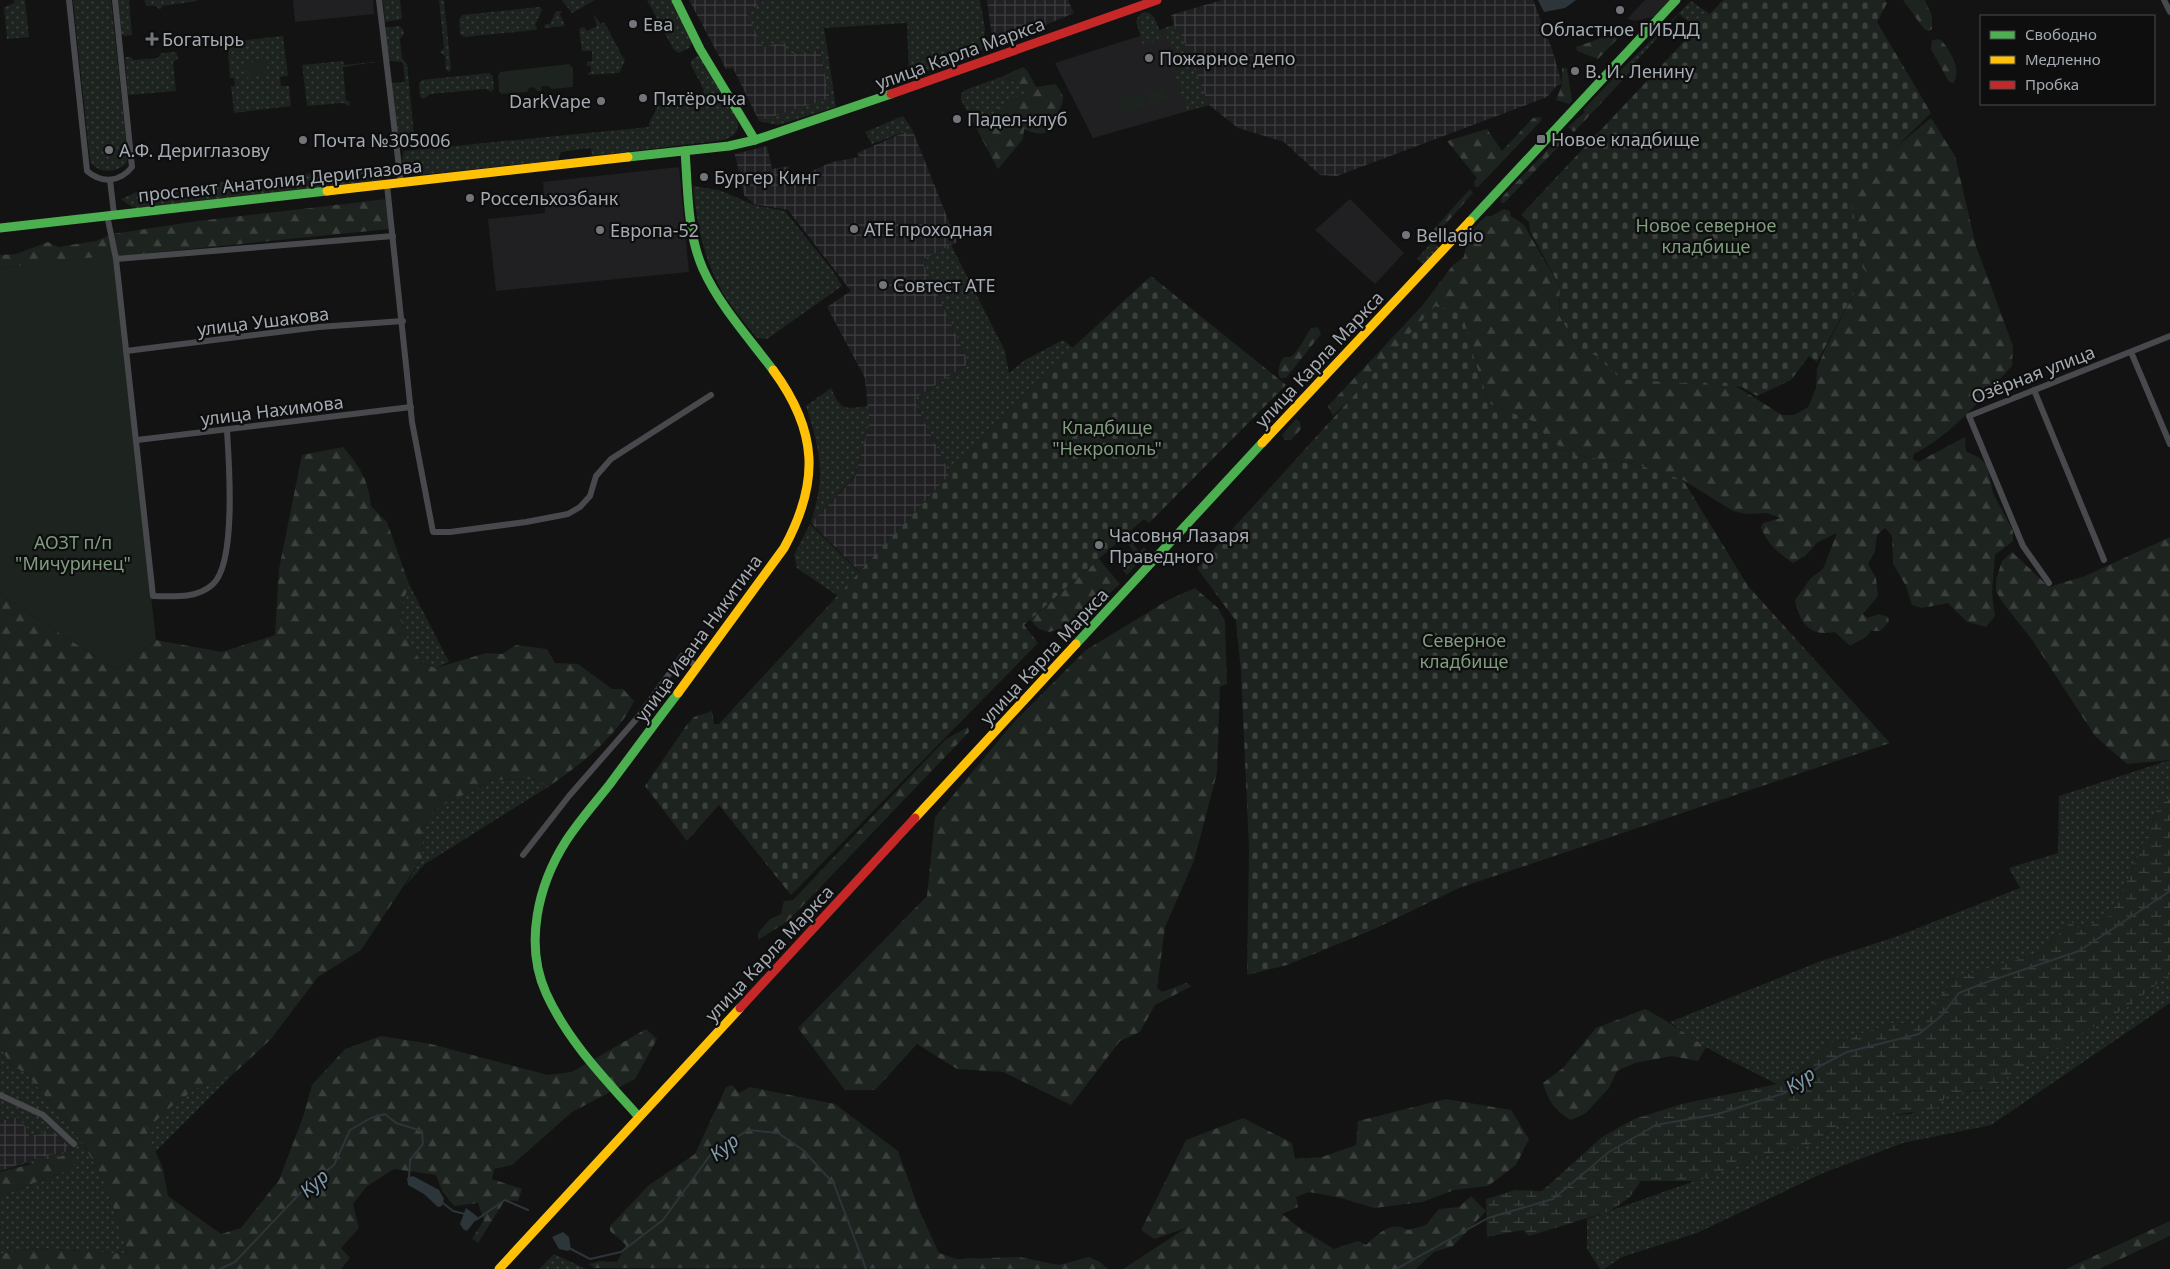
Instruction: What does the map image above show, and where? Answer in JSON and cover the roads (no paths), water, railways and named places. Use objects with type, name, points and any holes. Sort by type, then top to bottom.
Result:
[{"type":"main road","points":[[676,0],[700,49],[755,140]]},
{"type":"main road","name":"улица Карла Маркса","points":[[755,140],[998,58],[1157,0]]},
{"type":"main road","name":"улица Карла Маркса","points":[[499,1269],[1232,475],[1676,0]]},
{"type":"main road","name":"проспект Анатолия Дериглазова","points":[[0,228],[685,151],[755,140]]},
{"type":"main road","name":"улица Ивана Никитина","points":[[640,1117],[574,1042],[560,1022],[543,985],[537,965],[534,943],[535,922],[542,890],[566,842],[698,667],[784,548],[801,514],[809,472],[803,425],[788,391],[725,306],[702,267],[692,229],[685,151]]},
{"type":"street","points":[[69,0],[87,171],[100,179],[110,180],[121,177],[132,167],[115,0]]},
{"type":"street","points":[[379,0],[401,184]]},
{"type":"street","points":[[2164,0],[2170,12]]},
{"type":"street","points":[[110,180],[111,215],[153,596],[186,596],[201,592],[213,585],[222,570],[228,533],[230,499],[227,431]]},
{"type":"street","points":[[387,185],[411,408],[433,532],[450,532],[546,519],[568,514],[580,507],[590,496],[596,476],[611,459],[711,395]]},
{"type":"street","points":[[116,259],[393,236]]},
{"type":"street","name":"улица Ушакова","points":[[126,351],[319,327],[403,321]]},
{"type":"street","name":"Озёрная улица","points":[[2049,583],[2022,546],[1968,416],[2170,336]]},
{"type":"street","points":[[2131,352],[2170,444]]},
{"type":"street","points":[[2034,390],[2104,560]]},
{"type":"street","name":"улица Нахимова","points":[[137,440],[227,431],[411,408]]},
{"type":"street","points":[[523,855],[569,796],[639,716],[682,656],[698,667]]},
{"type":"street","points":[[0,1095],[43,1115],[74,1144]]},
{"type":"waterway","name":"Кур","points":[[1396,1269],[1488,1218],[1553,1199],[1609,1152],[1656,1125],[1718,1114],[1785,1093],[1820,1066],[1847,1052],[1919,1034],[1942,1015],[1959,993],[2079,951],[2170,891]]},
{"type":"waterway","name":"Кур","points":[[220,1269],[235,1262],[305,1188],[334,1165],[350,1130],[371,1118],[385,1114],[396,1123],[422,1131],[423,1144],[410,1160],[409,1179]]},
{"type":"waterway","name":"Кур","points":[[569,1248],[590,1259],[621,1252],[663,1220],[711,1154],[748,1130],[778,1133],[803,1150],[834,1184],[866,1269]]},
{"type":"waterway","points":[[476,1220],[505,1200],[528,1210]]},
{"type":"waterway","name":"Кур","points":[[443,1203],[453,1211],[465,1214]]},
{"type":"place","name":"Областное ГИБДД","points":[[1620,10]]},
{"type":"place","name":"Ева","points":[[633,24]]},
{"type":"place","name":"Богатырь","points":[[152,39]]},
{"type":"place","name":"Пожарное депо","points":[[1149,58]]},
{"type":"place","name":"В. И. Ленину","points":[[1575,71]]},
{"type":"place","name":"Пятёрочка","points":[[643,98]]},
{"type":"place","name":"DarkVape","points":[[601,101]]},
{"type":"place","name":"Падел-клуб","points":[[957,119]]},
{"type":"place","name":"Новое кладбище","points":[[1541,139]]},
{"type":"place","name":"Почта №305006","points":[[303,140]]},
{"type":"place","name":"А.Ф. Дериглазову","points":[[109,150]]},
{"type":"place","name":"Бургер Кинг","points":[[704,177]]},
{"type":"place","name":"Россельхозбанк","points":[[470,198]]},
{"type":"place","name":"АТЕ проходная","points":[[854,229]]},
{"type":"place","name":"Европа-52","points":[[600,230]]},
{"type":"place","name":"Bellagio","points":[[1406,235]]},
{"type":"place","name":"Совтест АТЕ","points":[[883,285]]},
{"type":"place","name":"Часовня Лазаря Праведного","points":[[1099,545]]},
{"type":"park label","name":"Новое северное кладбище","points":[[1706,235]]},
{"type":"park label","name":"Кладбище \"Некрополь\"","points":[[1107,437]]},
{"type":"park label","name":"АОЗТ п/п \"Мичуринец\"","points":[[73,552]]},
{"type":"park label","name":"Северное кладбище","points":[[1464,650]]}]
